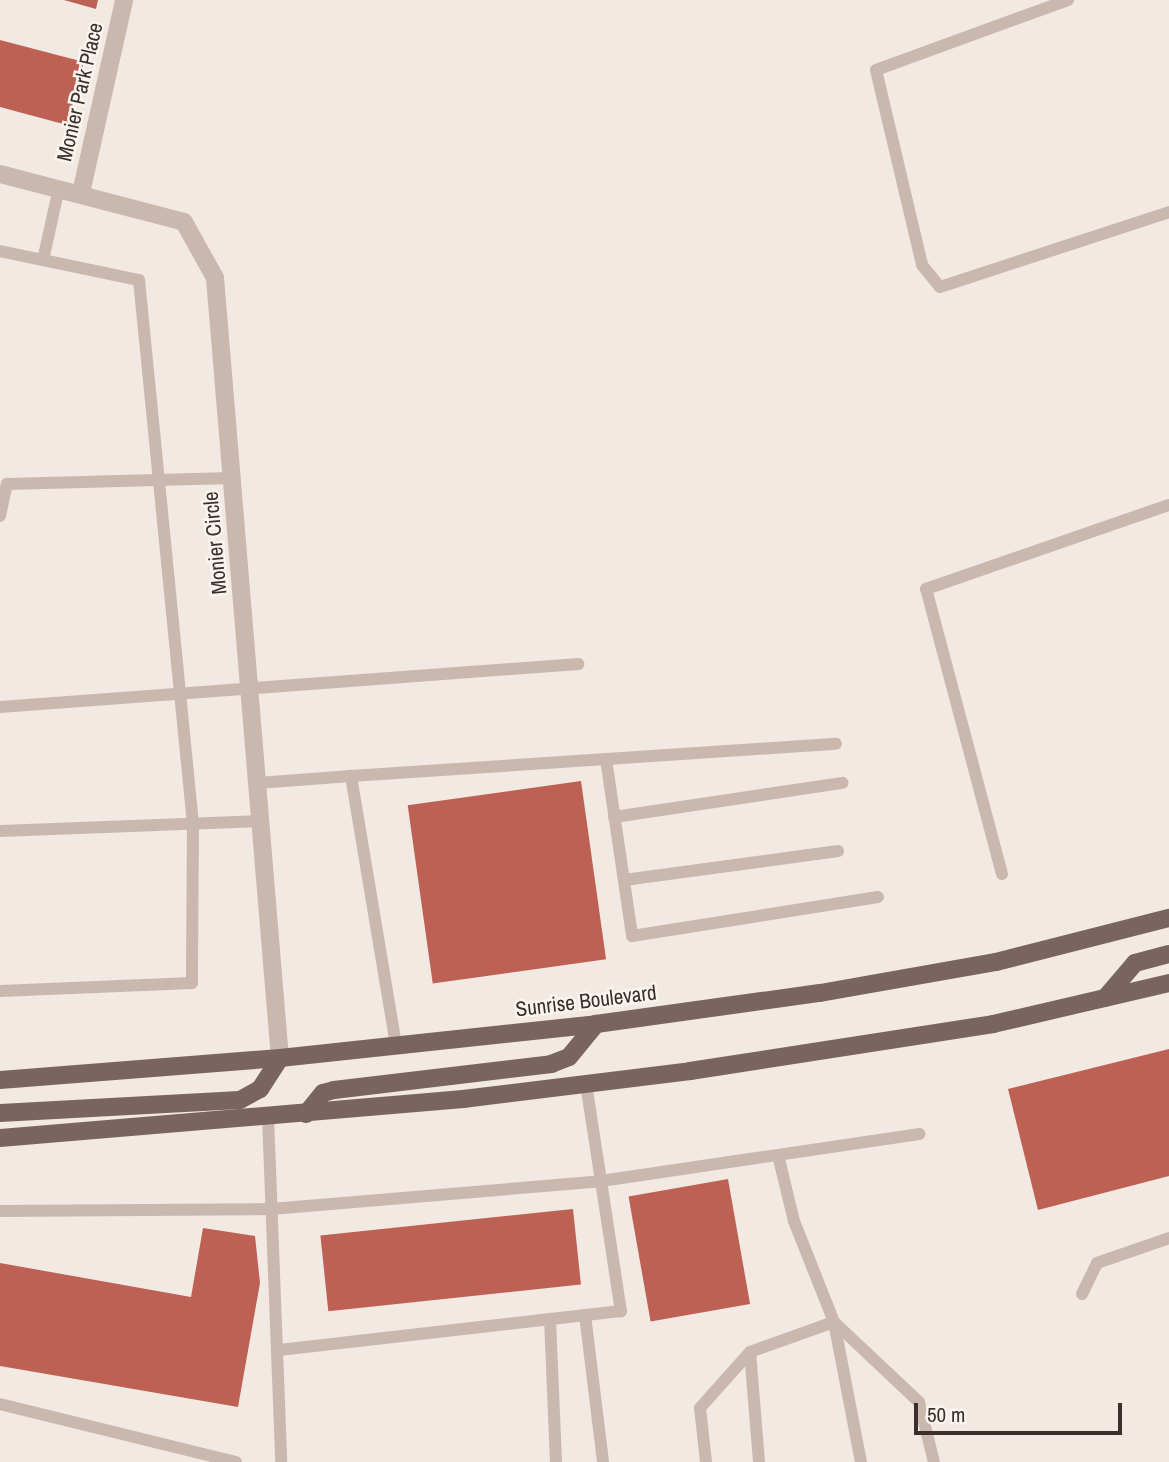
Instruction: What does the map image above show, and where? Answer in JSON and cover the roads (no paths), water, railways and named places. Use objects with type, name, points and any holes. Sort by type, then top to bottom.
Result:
[{"type":"main road","name":"Sunrise Boulevard","points":[[0,1080],[281,1058],[596,1024],[820,993],[996,962],[1169,918]]},
{"type":"main road","points":[[1105,998],[1135,963],[1169,954]]},
{"type":"main road","points":[[0,1138],[306,1114],[586,1084],[993,1024],[1169,983]]},
{"type":"main road","points":[[306,1114],[323,1093],[334,1090],[551,1064],[569,1057],[596,1024]]},
{"type":"main road","points":[[0,1113],[240,1100],[260,1090],[281,1058]]},
{"type":"street","name":"Monier Park Place","points":[[80,193],[124,0]]},
{"type":"street","name":"Monier Circle","points":[[0,174],[184,222],[215,278],[281,1058]]},
{"type":"lane","points":[[1068,0],[876,70],[922,265],[940,287],[1169,212]]},
{"type":"lane","points":[[43,260],[59,188]]},
{"type":"lane","points":[[0,251],[139,280],[182,691],[192,824],[192,983],[0,991]]},
{"type":"lane","points":[[0,516],[4,483],[232,478]]},
{"type":"lane","points":[[1002,874],[926,589],[1169,505]]},
{"type":"lane","points":[[0,707],[250,685],[578,664]]},
{"type":"lane","points":[[258,783],[836,744]]},
{"type":"lane","points":[[606,759],[632,936],[878,897]]},
{"type":"lane","points":[[351,776],[396,1045]]},
{"type":"lane","points":[[614,817],[842,783]]},
{"type":"lane","points":[[0,831],[261,821]]},
{"type":"lane","points":[[624,880],[838,851]]},
{"type":"lane","points":[[277,1350],[621,1311],[586,1084]]},
{"type":"lane","points":[[268,1117],[281,1462]]},
{"type":"lane","points":[[0,1211],[271,1209],[601,1181],[920,1135]]},
{"type":"lane","points":[[778,1155],[794,1220],[834,1322],[861,1462]]},
{"type":"lane","points":[[1082,1294],[1097,1264],[1169,1238]]},
{"type":"lane","points":[[585,1314],[603,1462]]},
{"type":"lane","points":[[551,1319],[556,1462]]},
{"type":"lane","points":[[706,1462],[700,1408],[750,1352],[834,1322]]},
{"type":"lane","points":[[834,1322],[919,1402],[934,1462]]},
{"type":"lane","points":[[750,1352],[759,1462]]},
{"type":"lane","points":[[0,1404],[236,1462]]}]
